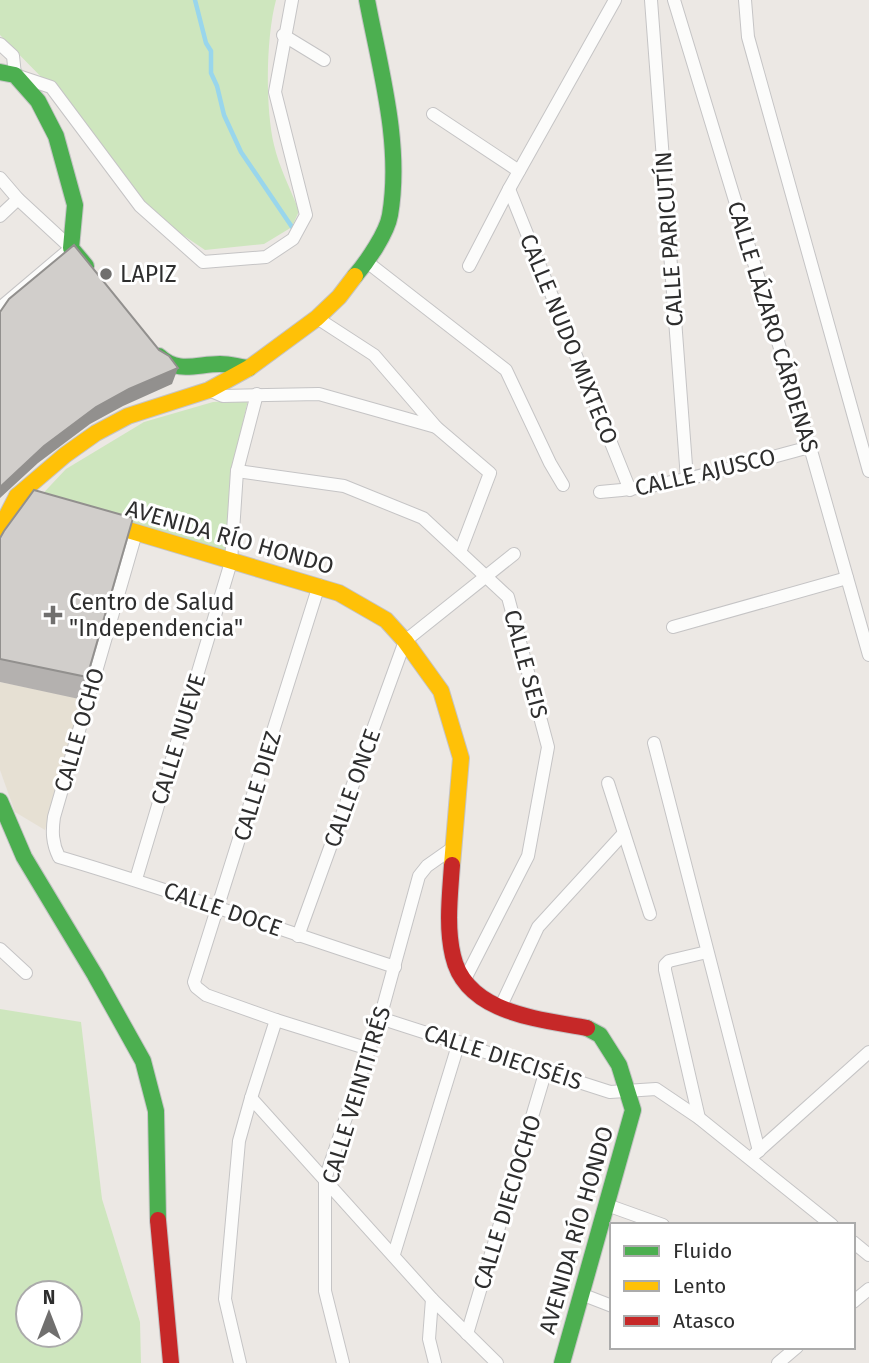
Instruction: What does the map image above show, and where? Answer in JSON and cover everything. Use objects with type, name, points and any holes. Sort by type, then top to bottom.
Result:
[{"type":"street","points":[[8,74],[51,87],[140,206],[204,262],[266,257],[293,239],[306,215],[275,92],[283,35],[292,0]]},
{"type":"street","points":[[0,510],[65,455],[96,433],[128,416],[209,390],[249,368],[317,318],[339,297],[367,262],[390,218],[393,169],[390,121],[367,0]]},
{"type":"street","points":[[469,266],[615,0]]},
{"type":"street","name":"CALLE PARICUTÍN","points":[[652,0],[687,479]]},
{"type":"street","name":"CALLE LÁZARO CÁRDENAS","points":[[674,0],[810,447],[869,655]]},
{"type":"street","points":[[745,0],[748,37],[869,471]]},
{"type":"street","points":[[283,35],[324,60]]},
{"type":"street","points":[[0,44],[13,56],[8,74]]},
{"type":"street","points":[[0,308],[71,248],[75,205],[56,136],[38,102],[8,74]]},
{"type":"street","points":[[433,114],[519,171]]},
{"type":"street","points":[[0,178],[18,199],[71,248],[94,276]]},
{"type":"street","name":"CALLE NUDO MIXTECO","points":[[509,189],[630,490]]},
{"type":"street","points":[[0,216],[18,199]]},
{"type":"street","points":[[367,262],[506,370],[550,463],[564,485]]},
{"type":"street","points":[[317,318],[374,355],[436,427],[491,473],[460,552]]},
{"type":"street","points":[[147,342],[162,360],[188,369],[216,364],[249,368]]},
{"type":"street","points":[[209,390],[223,396],[319,394],[436,427]]},
{"type":"street","name":"CALLE NUEVE","points":[[136,879],[232,562],[236,471],[257,394]]},
{"type":"street","name":"CALLE AJUSCO","points":[[600,492],[630,490],[687,479],[810,447]]},
{"type":"street","name":"CALLE SEIS","points":[[236,471],[344,486],[423,519],[508,597],[548,747],[528,856],[464,981]]},
{"type":"street","points":[[18,496],[69,512]]},
{"type":"street","points":[[0,529],[18,496]]},
{"type":"street","name":"AVENIDA RÍO HONDO","points":[[94,520],[339,593],[386,620],[405,641],[441,691],[461,758],[449,924],[453,958],[464,981],[476,994],[500,1008],[552,1023],[586,1028],[600,1035],[620,1065],[634,1110],[562,1363]]},
{"type":"street","name":"CALLE OCHO","points":[[54,848],[54,817],[136,533]]},
{"type":"street","points":[[405,641],[514,554]]},
{"type":"street","points":[[673,627],[847,578]]},
{"type":"street","name":"CALLE DIEZ","points":[[276,1020],[205,995],[196,987],[196,976],[319,586]]},
{"type":"street","name":"CALLE ONCE","points":[[298,936],[405,641]]},
{"type":"street","points":[[654,743],[754,1154],[869,1052]]},
{"type":"street","points":[[608,783],[650,914]]},
{"type":"street","points":[[0,801],[24,857],[143,1061],[156,1111],[157,1214],[171,1363]]},
{"type":"street","points":[[500,1008],[538,927],[624,833]]},
{"type":"street","name":"CALLE VEINTITRÉS","points":[[343,1363],[325,1291],[325,1179],[380,1018],[419,876],[427,866],[454,847]]},
{"type":"street","name":"CALLE DOCE","points":[[54,848],[59,857],[136,879],[395,967]]},
{"type":"street","points":[[0,949],[26,973]]},
{"type":"street","points":[[699,1118],[665,964],[707,952]]},
{"type":"street","name":"CALLE DIECISÉIS","points":[[380,1018],[610,1092],[656,1089],[754,1154],[830,1223]]},
{"type":"street","points":[[240,1363],[225,1300],[239,1141],[276,1020],[369,1049]]},
{"type":"street","points":[[394,1254],[459,1042]]},
{"type":"street","name":"CALLE DIECIOCHO","points":[[467,1334],[546,1070]]},
{"type":"street","points":[[251,1098],[432,1299],[497,1363]]},
{"type":"street","points":[[607,1205],[657,1223]]},
{"type":"street","points":[[855,1244],[869,1255]]},
{"type":"street","points":[[855,1300],[869,1289]]},
{"type":"street","points":[[581,1294],[610,1305]]},
{"type":"street","points":[[432,1299],[429,1339],[435,1363]]},
{"type":"street","points":[[778,1363],[795,1349]]},
{"type":"shaded area","points":[[0,682],[82,699],[45,830],[15,812],[0,770]]},
{"type":"green space","points":[[0,0],[276,0],[269,52],[269,112],[276,153],[299,211],[292,227],[264,244],[205,250],[140,206],[51,87],[0,35]]},
{"type":"green space","points":[[248,400],[231,473],[226,555],[34,503],[66,469],[144,422],[213,402]]},
{"type":"green space","points":[[0,1009],[81,1022],[102,1199],[140,1322],[141,1363],[0,1363]]},
{"type":"building","points":[[74,245],[159,350],[169,356],[178,368],[96,407],[44,446],[0,487],[0,312],[9,299]]},
{"type":"building","name":"Centro de Salud \"Independencia\"","points":[[34,490],[133,518],[87,677],[0,659],[0,538]]},
{"type":"waterway","points":[[195,0],[206,43],[211,51],[211,73],[224,115],[241,152],[292,227]]},
{"type":"traffic: fast","points":[[355,276],[385,230],[390,215],[393,188],[388,107],[367,0]]},
{"type":"traffic: fast","points":[[0,72],[15,75],[38,101],[56,136],[75,205],[71,248],[86,266]]},
{"type":"traffic: fast","points":[[159,356],[173,365],[188,367],[220,364],[249,368]]},
{"type":"traffic: fast","points":[[0,801],[24,857],[143,1061],[156,1111],[158,1220]]},
{"type":"traffic: fast","points":[[562,1363],[633,1110],[619,1065],[600,1035],[587,1028]]},
{"type":"traffic: slow","points":[[0,529],[17,496],[65,455],[96,433],[128,416],[209,390],[249,368],[317,318],[339,297],[355,276]]},
{"type":"traffic: slow","points":[[17,496],[48,506]]},
{"type":"traffic: slow","points":[[108,524],[339,593],[386,620],[405,641],[441,691],[461,758],[452,865]]},
{"type":"traffic: jam","points":[[452,865],[449,911],[451,945],[461,975],[473,990],[489,1002],[527,1017],[587,1028]]},
{"type":"traffic: jam","points":[[158,1220],[171,1363]]},
{"type":"place","name":"LAPIZ","points":[[106,274]]},
{"type":"place","name":"Centro de Salud \"Independencia\"","points":[[53,615]]}]
